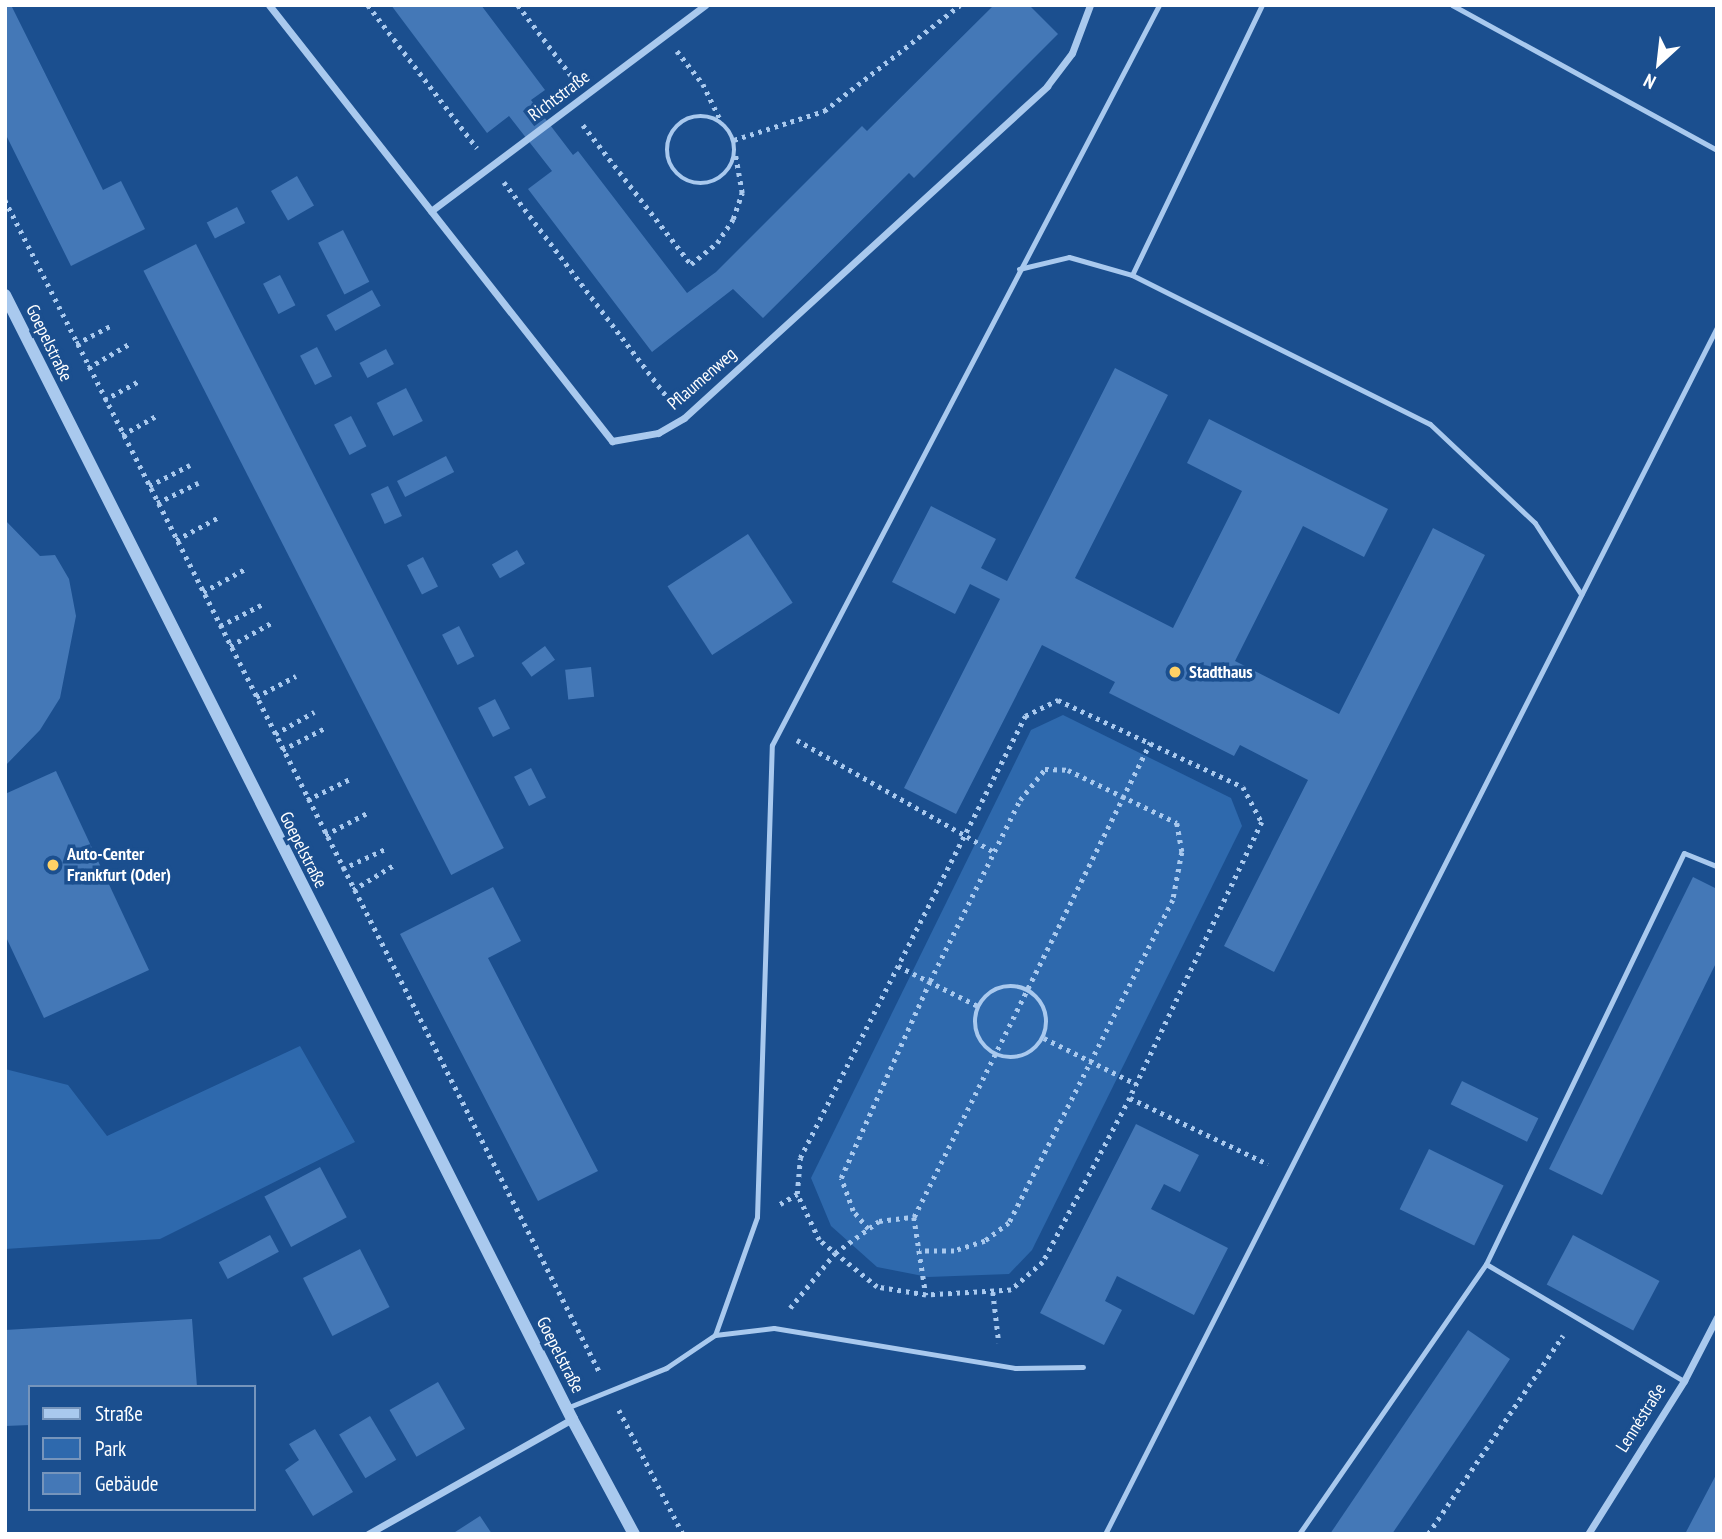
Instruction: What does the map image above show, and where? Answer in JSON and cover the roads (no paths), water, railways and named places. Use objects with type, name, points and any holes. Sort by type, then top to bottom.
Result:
[{"type":"street","name":"Pflaumenweg","points":[[269,5],[612,442],[658,433],[684,418],[1047,86],[1072,52],[1090,5]]},
{"type":"street","name":"Richtstraße","points":[[431,211],[705,5]]},
{"type":"street","name":"Goepelstraße","points":[[5,295],[569,1414],[634,1534]]},
{"type":"street","name":"Lennéstraße","points":[[1588,1534],[1684,1381],[1717,1317]]},
{"type":"street","name":"Goepelstraße","points":[[368,1534],[569,1414]]},
{"type":"lane","points":[[715,1335],[757,1217],[772,745],[1158,5]]},
{"type":"lane","points":[[1132,275],[1262,5]]},
{"type":"lane","points":[[1452,5],[1717,150]]},
{"type":"lane","points":[[1018,270],[1069,257],[1132,275],[1430,424],[1535,523],[1581,594]]},
{"type":"lane","points":[[1105,1534],[1717,327]]},
{"type":"lane","points":[[1299,1534],[1486,1264],[1684,853],[1717,866]]},
{"type":"lane","points":[[1486,1264],[1684,1381]]},
{"type":"lane","points":[[569,1414],[610,1391],[666,1368],[715,1335],[774,1328],[1002,1366],[1083,1367]]},
{"type":"place","name":"Stadthaus","points":[[1175,672]]},
{"type":"place","name":"Auto-Center Frankfurt (Oder)","points":[[53,865]]}]
